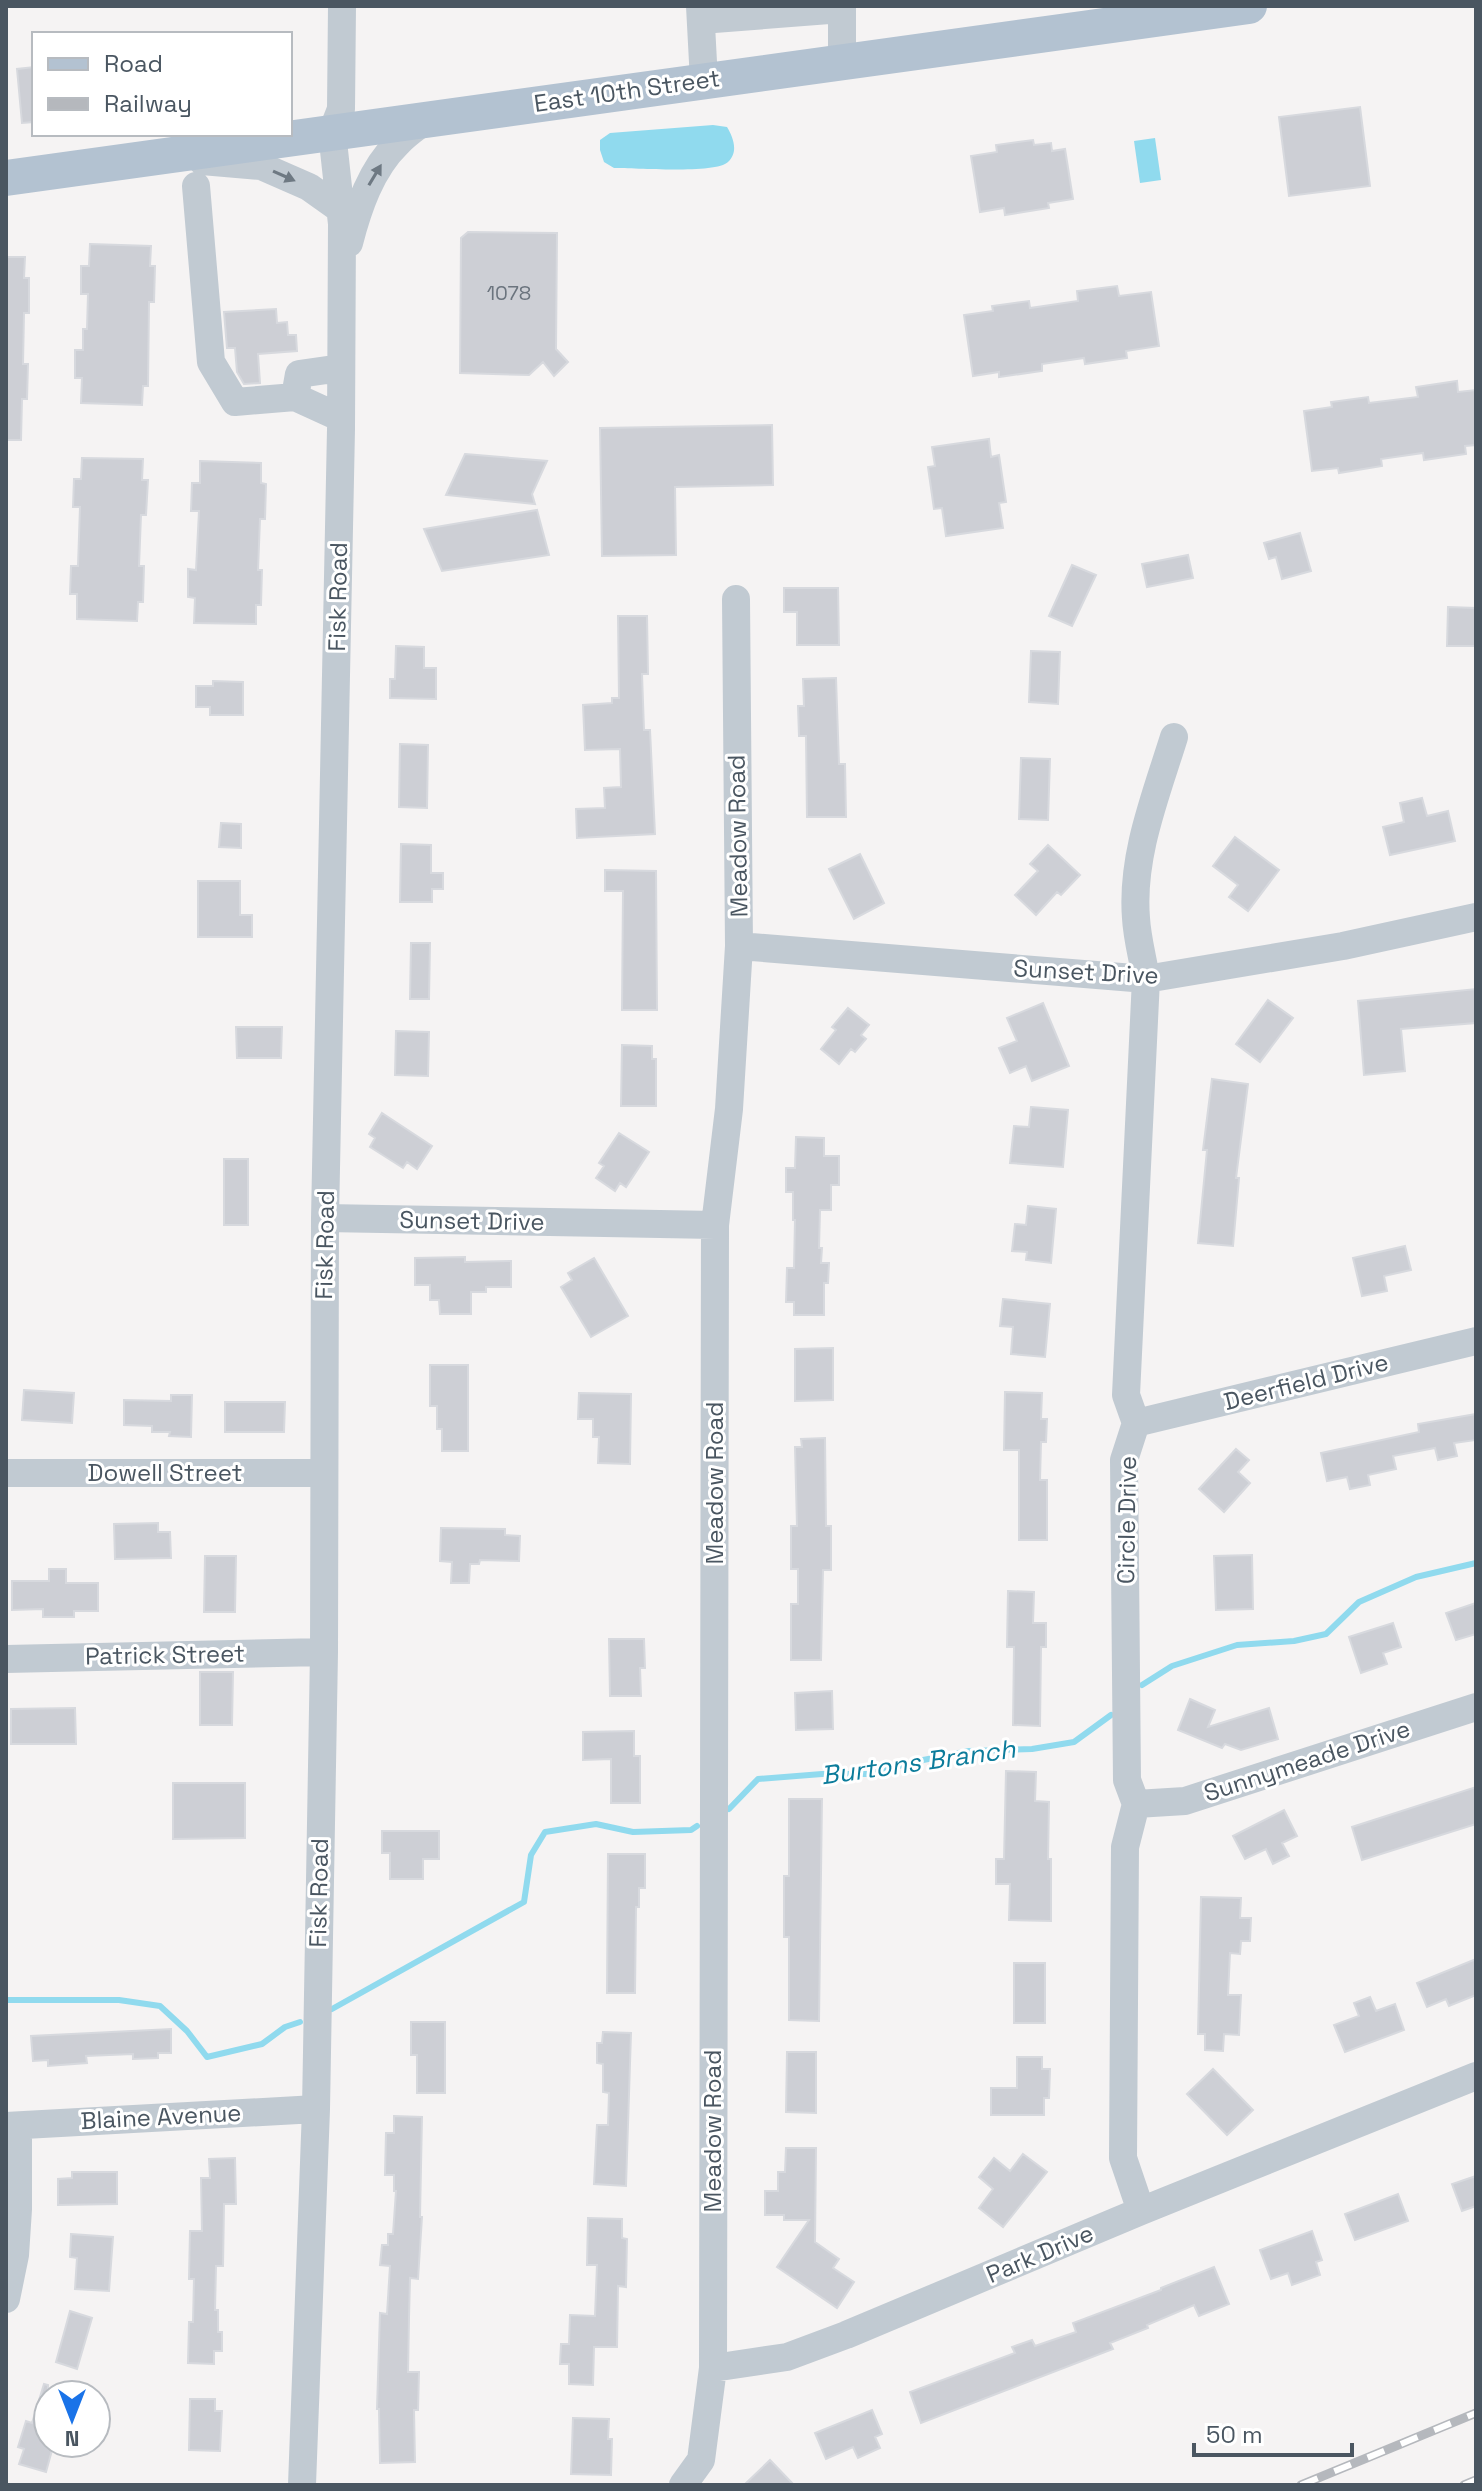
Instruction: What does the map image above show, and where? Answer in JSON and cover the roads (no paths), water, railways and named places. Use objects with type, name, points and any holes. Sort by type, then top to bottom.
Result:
[{"type":"main road","name":"East 10th Street","points":[[6,178],[842,62],[1129,14],[1249,6]]},
{"type":"street","name":"Fisk Road","points":[[302,2485],[316,2109],[324,1652],[325,1218],[341,418],[340,209],[332,132],[341,109],[342,6]]},
{"type":"street","points":[[704,81],[700,13],[842,7],[842,62]]},
{"type":"street","points":[[341,275],[358,209],[369,185],[396,144],[427,119]]},
{"type":"street","points":[[153,158],[261,166],[309,187],[340,209]]},
{"type":"street","points":[[196,186],[211,362],[235,402],[295,397],[341,418]]},
{"type":"street","points":[[295,397],[299,374],[341,368]]},
{"type":"street","name":"Meadow Road","points":[[713,2368],[715,1225],[729,1109],[739,946],[736,599]]},
{"type":"street","name":"Circle Drive","points":[[1141,2211],[1123,2158],[1125,1847],[1136,1804],[1127,1780],[1124,1460],[1136,1423],[1126,1395],[1146,979],[1136,919],[1137,873],[1146,828],[1174,737]]},
{"type":"street","name":"Sunset Drive","points":[[739,946],[1146,979],[1343,946],[1476,917]]},
{"type":"street","name":"Sunset Drive","points":[[325,1218],[715,1225]]},
{"type":"street","name":"Deerfield Drive","points":[[1136,1423],[1476,1341]]},
{"type":"street","name":"Dowell Street","points":[[6,1473],[323,1473]]},
{"type":"street","name":"Patrick Street","points":[[6,1659],[324,1652]]},
{"type":"street","name":"Sunnymeade Drive","points":[[1136,1804],[1185,1801],[1476,1707]]},
{"type":"street","name":"Park Drive","points":[[713,2368],[802,2352],[1476,2076]]},
{"type":"street","name":"Blaine Avenue","points":[[12,2126],[316,2109]]},
{"type":"street","points":[[6,2299],[15,2255],[18,2209],[12,2126]]},
{"type":"street","points":[[683,2485],[701,2460],[713,2368]]},
{"type":"water","points":[[713,125],[727,127],[734,144],[731,158],[721,166],[692,169],[614,168],[604,162],[600,150],[600,140],[610,133]]},
{"type":"water","points":[[1155,138],[1161,180],[1140,183],[1134,141]]},
{"type":"waterway","name":"Burtons Branch","points":[[1142,1685],[1172,1666],[1237,1645],[1294,1641],[1326,1634],[1359,1602],[1416,1577],[1476,1563]]},
{"type":"waterway","name":"Burtons Branch","points":[[729,1809],[758,1779],[869,1774],[969,1751],[1032,1749],[1074,1742],[1111,1715]]},
{"type":"waterway","name":"Burtons Branch","points":[[332,2009],[524,1902],[531,1855],[545,1832],[596,1824],[633,1832],[691,1830],[697,1826]]},
{"type":"waterway","name":"Burtons Branch","points":[[6,2000],[119,2000],[160,2006],[187,2031],[207,2057],[262,2044],[285,2027],[300,2022]]},
{"type":"railway","points":[[1301,2485],[1476,2413]]},
{"type":"railway","points":[[1464,2485],[1476,2480]]}]
